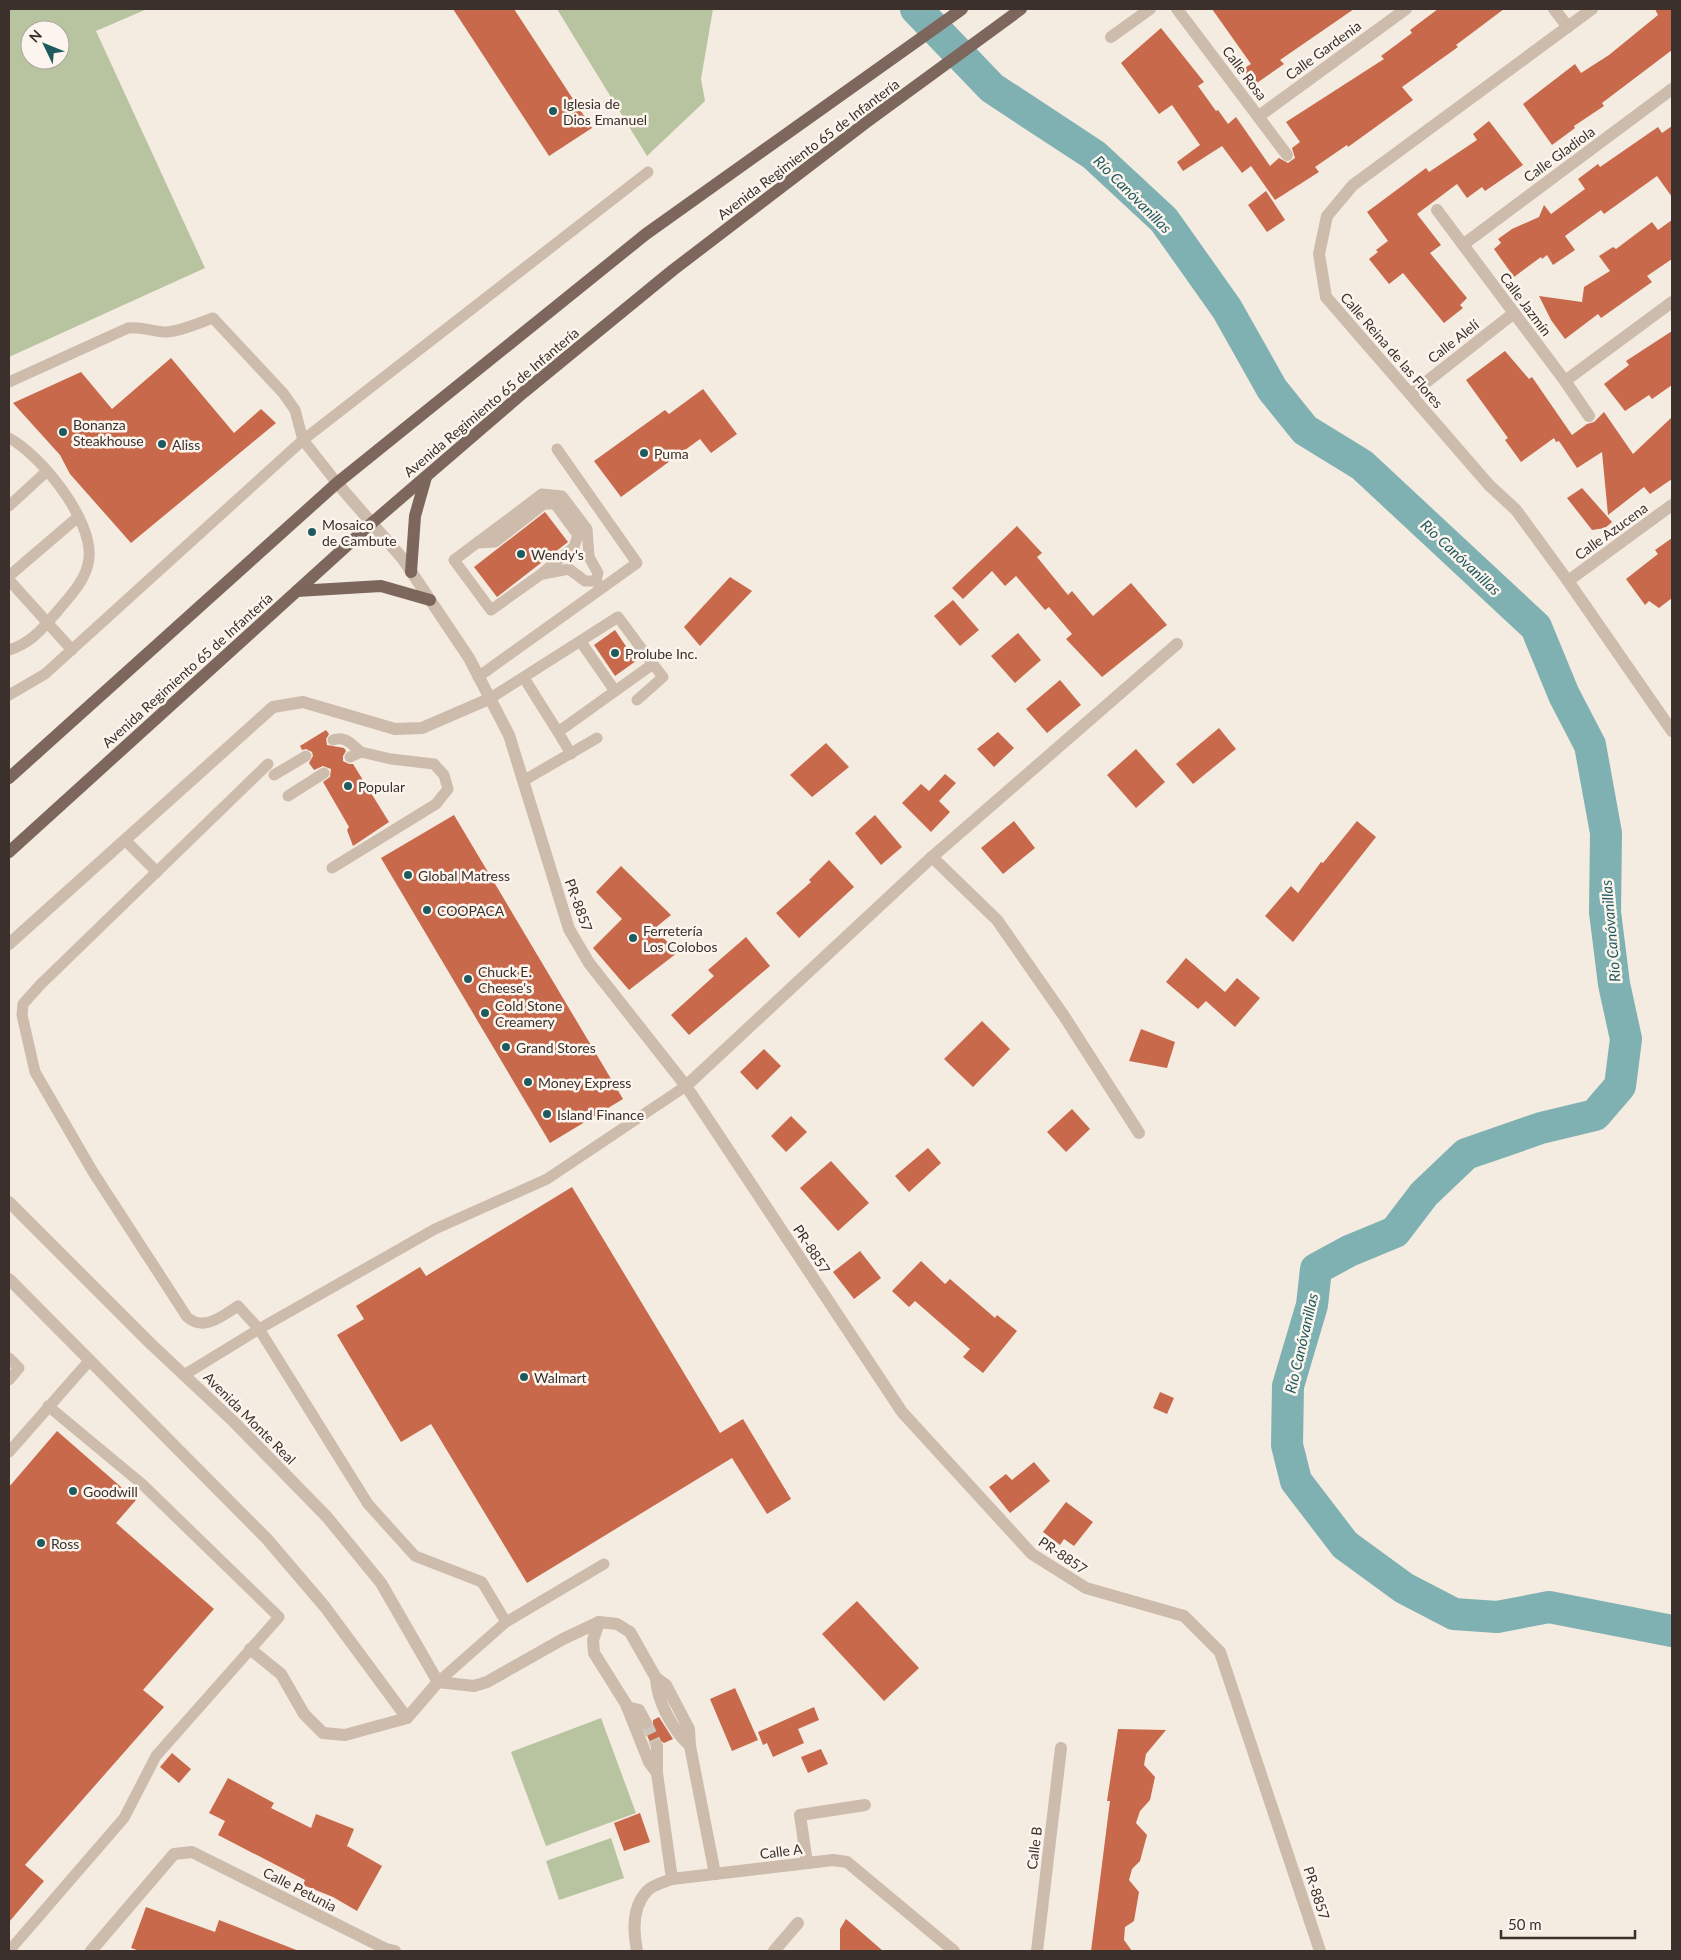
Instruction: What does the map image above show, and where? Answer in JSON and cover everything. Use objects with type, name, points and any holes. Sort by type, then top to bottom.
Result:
[{"type":"main road","name":"Avenida Regimiento 65 de Infantería","points":[[9,778],[337,483],[646,234],[962,9]]},
{"type":"main road","name":"Avenida Regimiento 65 de Infantería","points":[[9,852],[373,522],[524,392],[672,270],[868,121],[1021,9]]},
{"type":"main road","points":[[411,572],[415,516],[426,477]]},
{"type":"main road","points":[[297,591],[381,586],[430,600]]},
{"type":"street","points":[[1111,37],[1150,9]]},
{"type":"street","name":"Calle Rosa","points":[[1177,9],[1287,155]]},
{"type":"street","name":"Calle Gardenia","points":[[1259,116],[1406,9]]},
{"type":"street","points":[[1554,9],[1568,27]]},
{"type":"street","name":"Calle Reina de las Flores","points":[[1592,9],[1353,185],[1327,216],[1319,254],[1326,297],[1489,485],[1516,510],[1668,717],[1672,731]]},
{"type":"street","name":"Calle Gladiola","points":[[1464,244],[1672,90]]},
{"type":"street","name":"Calle Jazmín","points":[[1437,210],[1464,244],[1589,416]]},
{"type":"street","points":[[1565,381],[1672,302]]},
{"type":"street","name":"Calle Alelí","points":[[1411,394],[1514,313]]},
{"type":"street","name":"PR-8857","points":[[337,483],[373,522],[411,572],[469,658],[509,735],[569,929],[589,963],[686,1086],[902,1412],[1032,1554],[1086,1588],[1184,1616],[1220,1652],[1320,1951]]},
{"type":"street","name":"Calle Azucena","points":[[1568,581],[1672,505]]},
{"type":"street","points":[[686,1086],[932,857],[1177,644]]},
{"type":"street","points":[[9,944],[273,707],[303,702],[394,729],[422,728],[490,699]]},
{"type":"street","points":[[932,857],[997,920],[1064,1016],[1139,1133]]},
{"type":"street","name":"Avenida Monte Real","points":[[9,1202],[234,1422],[327,1517],[381,1583],[438,1682]]},
{"type":"street","points":[[9,1279],[267,1539],[325,1607],[407,1718]]},
{"type":"street","points":[[250,1649],[281,1674],[304,1714],[323,1733],[345,1735],[407,1718],[438,1682],[474,1686],[486,1682],[563,1639],[599,1622],[617,1624],[630,1632],[656,1678],[666,1685],[689,1729],[690,1746],[715,1874]]},
{"type":"street","points":[[599,1622],[592,1640],[594,1653],[627,1707],[649,1762],[657,1773]]},
{"type":"street","points":[[627,1707],[639,1710],[646,1723]]},
{"type":"street","points":[[657,1746],[657,1773],[672,1879]]},
{"type":"street","name":"Calle B","points":[[1037,1951],[1061,1748]]},
{"type":"street","points":[[807,1863],[800,1816],[865,1805]]},
{"type":"street","name":"Calle Petunia","points":[[91,1951],[174,1854],[192,1852],[386,1949],[395,1951]]},
{"type":"street","name":"Calle A","points":[[637,1951],[634,1935],[636,1909],[647,1889],[672,1879],[833,1860],[847,1862],[954,1951]]},
{"type":"street","points":[[774,1951],[798,1923]]},
{"type":"lane","points":[[9,695],[45,674],[303,440],[648,172]]},
{"type":"lane","points":[[9,382],[128,328],[137,327],[165,332],[212,318],[283,394],[295,410],[303,440],[337,483]]},
{"type":"lane","points":[[9,438],[47,471],[72,502],[84,531],[90,558],[81,583],[46,623],[25,645],[9,650]]},
{"type":"lane","points":[[478,678],[598,585],[637,563],[557,449]]},
{"type":"lane","points":[[9,506],[47,471]]},
{"type":"lane","points":[[478,543],[495,542],[544,504],[555,504],[578,535],[574,546],[540,575],[491,610],[454,560],[542,494],[562,496],[587,529],[589,557],[598,572],[598,585]]},
{"type":"lane","points":[[9,576],[78,517]]},
{"type":"lane","points":[[540,575],[569,569],[585,581],[598,585]]},
{"type":"lane","points":[[9,580],[72,650]]},
{"type":"lane","points":[[490,699],[618,617],[663,677],[637,700]]},
{"type":"lane","points":[[581,642],[615,692]]},
{"type":"lane","points":[[558,732],[654,664]]},
{"type":"lane","points":[[524,678],[572,754]]},
{"type":"lane","points":[[332,868],[436,804],[448,789],[444,775],[434,764],[391,759],[361,752],[346,740],[338,738],[333,740]]},
{"type":"lane","points":[[523,781],[597,738]]},
{"type":"lane","points":[[350,757],[361,752]]},
{"type":"lane","points":[[274,775],[306,756]]},
{"type":"lane","points":[[268,764],[47,978],[23,1004],[22,1015],[35,1072],[93,1172],[188,1317],[195,1324],[202,1325],[238,1306],[259,1329],[368,1504],[416,1556],[482,1582],[506,1622]]},
{"type":"lane","points":[[288,796],[324,773]]},
{"type":"lane","points":[[125,840],[157,872]]},
{"type":"lane","points":[[184,1375],[259,1329],[435,1229],[547,1179],[686,1086]]},
{"type":"lane","points":[[9,1358],[19,1368],[9,1380]]},
{"type":"lane","points":[[9,1452],[90,1360]]},
{"type":"lane","points":[[9,1951],[124,1818],[156,1756],[279,1617],[142,1484],[48,1406]]},
{"type":"lane","points":[[438,1682],[506,1622],[604,1564]]},
{"type":"green space","points":[[9,9],[147,9],[96,31],[205,268],[9,357]]},
{"type":"green space","points":[[557,9],[713,9],[701,79],[705,101],[647,156]]},
{"type":"green space","points":[[601,1718],[636,1813],[546,1846],[511,1752]]},
{"type":"green space","points":[[611,1838],[624,1878],[559,1900],[546,1861]]},
{"type":"building","points":[[453,9],[514,9],[592,128],[549,156]]},
{"type":"building","points":[[1212,9],[1354,9],[1280,60],[1284,64],[1254,85],[1243,69],[1251,64]]},
{"type":"building","points":[[1438,9],[1504,9],[1456,45],[1458,47],[1402,87],[1413,100],[1348,147],[1347,145],[1315,167],[1319,172],[1275,200],[1251,166],[1242,173],[1222,146],[1183,171],[1177,162],[1200,145],[1172,105],[1159,114],[1121,63],[1161,28],[1204,82],[1198,86],[1228,124],[1236,117],[1270,166],[1279,158],[1288,163],[1295,158],[1292,148],[1300,142],[1286,122],[1384,59],[1381,56],[1412,33],[1410,30]]},
{"type":"building","points":[[1655,9],[1672,9],[1672,50],[1602,103],[1604,106],[1574,126],[1575,128],[1552,145],[1523,104],[1575,64],[1581,73],[1609,55],[1658,15]]},
{"type":"building","points":[[1489,121],[1523,165],[1485,191],[1482,187],[1467,198],[1457,184],[1417,214],[1441,245],[1430,253],[1467,298],[1460,305],[1463,308],[1444,323],[1403,273],[1389,284],[1369,259],[1378,252],[1376,250],[1388,241],[1367,212],[1426,168],[1429,172],[1477,140],[1473,134]]},
{"type":"building","points":[[1672,126],[1672,197],[1657,176],[1604,214],[1601,210],[1565,236],[1575,250],[1553,265],[1547,255],[1542,259],[1541,257],[1514,277],[1494,249],[1501,243],[1498,239],[1512,229],[1539,217],[1544,205],[1551,214],[1585,189],[1578,179],[1598,164],[1600,167],[1658,127],[1662,133]]},
{"type":"building","points":[[1266,191],[1285,220],[1267,232],[1248,205]]},
{"type":"building","points":[[1672,220],[1672,259],[1647,276],[1652,282],[1601,318],[1598,314],[1565,339],[1551,320],[1539,296],[1582,302],[1584,287],[1610,271],[1599,256],[1613,247],[1616,249],[1652,222],[1658,230]]},
{"type":"building","points":[[1672,331],[1672,385],[1652,399],[1649,395],[1625,411],[1604,384],[1629,365],[1626,361]]},
{"type":"building","points":[[1505,351],[1529,379],[1532,377],[1572,435],[1587,424],[1594,422],[1604,412],[1633,454],[1672,417],[1672,479],[1650,494],[1644,487],[1608,515],[1602,452],[1577,468],[1559,441],[1556,442],[1554,438],[1521,462],[1505,440],[1508,438],[1466,380]]},
{"type":"building","name":"Aliss","points":[[171,358],[234,433],[261,409],[276,423],[131,543],[70,474],[60,455],[13,403],[81,372],[112,409]]},
{"type":"building","points":[[703,389],[737,434],[711,453],[700,439],[621,497],[594,461],[665,410],[669,414]]},
{"type":"building","points":[[1582,488],[1612,522],[1605,528],[1592,530],[1567,498]]},
{"type":"building","name":"Wendy's","points":[[545,512],[568,542],[497,597],[474,567]]},
{"type":"building","points":[[1017,526],[1042,553],[1037,557],[1068,595],[1072,591],[1093,616],[1131,583],[1167,625],[1102,677],[1066,639],[1072,634],[1049,607],[1045,610],[1016,576],[1005,586],[992,571],[963,599],[952,588]]},
{"type":"building","points":[[1672,538],[1672,598],[1659,608],[1649,601],[1645,605],[1626,579],[1658,554],[1655,550]]},
{"type":"building","points":[[730,577],[752,591],[700,646],[684,627]]},
{"type":"building","points":[[953,600],[979,630],[960,646],[934,616]]},
{"type":"building","name":"Prolube Inc.","points":[[615,630],[636,661],[615,676],[594,645]]},
{"type":"building","points":[[1018,633],[1041,660],[1015,683],[991,656]]},
{"type":"building","points":[[1060,680],[1081,705],[1047,733],[1026,709]]},
{"type":"building","points":[[1219,728],[1236,749],[1193,784],[1176,764]]},
{"type":"building","name":"Popular","points":[[326,730],[329,734],[326,739],[327,745],[344,748],[346,751],[343,761],[353,764],[389,822],[353,846],[347,830],[349,827],[323,782],[330,777],[331,769],[323,766],[314,770],[309,763],[313,756],[312,752],[306,749],[302,750],[300,746]]},
{"type":"building","points":[[998,732],[1014,748],[994,767],[977,749]]},
{"type":"building","points":[[826,743],[849,767],[812,797],[790,775]]},
{"type":"building","points":[[1136,749],[1165,782],[1136,808],[1107,775]]},
{"type":"building","points":[[945,774],[956,783],[939,801],[950,812],[931,832],[902,803],[921,784],[929,791]]},
{"type":"building","points":[[454,815],[623,1099],[550,1143],[381,858]]},
{"type":"building","points":[[875,815],[902,847],[881,865],[855,833]]},
{"type":"building","points":[[1014,821],[1035,848],[1003,874],[981,848]]},
{"type":"building","points":[[1357,821],[1376,837],[1293,942],[1265,916],[1291,886],[1298,893],[1321,862],[1323,863]]},
{"type":"building","points":[[829,860],[854,887],[799,938],[776,913],[811,882],[809,880]]},
{"type":"building","name":"Ferretería Los Colobos","points":[[621,866],[671,915],[655,928],[677,953],[629,990],[593,948],[622,919],[596,892]]},
{"type":"building","points":[[746,937],[770,966],[689,1035],[671,1015],[714,976],[708,970]]},
{"type":"building","points":[[1186,958],[1225,992],[1237,978],[1260,998],[1235,1027],[1206,1001],[1198,1009],[1166,982]]},
{"type":"building","points":[[982,1021],[1010,1049],[973,1087],[944,1059]]},
{"type":"building","points":[[1141,1029],[1175,1042],[1167,1068],[1129,1061]]},
{"type":"building","points":[[764,1049],[781,1066],[757,1090],[740,1072]]},
{"type":"building","points":[[1072,1109],[1090,1129],[1066,1152],[1047,1132]]},
{"type":"building","points":[[791,1116],[807,1132],[786,1152],[771,1136]]},
{"type":"building","points":[[928,1148],[941,1163],[909,1192],[895,1176]]},
{"type":"building","points":[[831,1161],[869,1203],[838,1231],[800,1188]]},
{"type":"building","name":"Walmart","points":[[572,1187],[720,1433],[743,1419],[791,1499],[767,1514],[732,1458],[527,1583],[431,1424],[401,1442],[337,1335],[364,1319],[356,1306],[420,1267],[426,1276]]},
{"type":"building","points":[[860,1251],[881,1278],[854,1299],[833,1272]]},
{"type":"building","points":[[921,1261],[945,1284],[950,1279],[995,1318],[997,1315],[1017,1331],[983,1373],[963,1357],[970,1349],[915,1301],[909,1307],[892,1291]]},
{"type":"building","points":[[1160,1392],[1174,1398],[1167,1414],[1153,1408]]},
{"type":"building","points":[[57,1431],[136,1500],[116,1523],[214,1609],[143,1690],[164,1707],[25,1865],[44,1881],[9,1922],[9,1487]]},
{"type":"building","points":[[1034,1462],[1050,1481],[1010,1513],[989,1487],[1006,1474],[1012,1480]]},
{"type":"building","points":[[1066,1502],[1093,1522],[1074,1546],[1064,1539],[1060,1545],[1043,1532]]},
{"type":"building","points":[[857,1601],[919,1668],[884,1701],[822,1634]]},
{"type":"building","points":[[735,1688],[758,1740],[732,1751],[710,1699]]},
{"type":"building","points":[[814,1707],[819,1720],[798,1729],[804,1743],[773,1757],[767,1743],[763,1745],[758,1732]]},
{"type":"building","points":[[659,1717],[673,1739],[664,1743],[657,1738],[650,1742],[645,1731],[653,1728],[653,1720]]},
{"type":"building","points":[[1118,1729],[1166,1730],[1146,1754],[1144,1765],[1155,1777],[1150,1800],[1140,1811],[1136,1823],[1147,1835],[1140,1861],[1132,1869],[1129,1880],[1139,1892],[1134,1921],[1125,1927],[1124,1940],[1132,1951],[1091,1951],[1110,1801],[1107,1801]]},
{"type":"building","points":[[821,1749],[828,1764],[808,1773],[801,1757]]},
{"type":"building","points":[[172,1753],[191,1769],[179,1783],[160,1767]]},
{"type":"building","points":[[228,1778],[274,1803],[271,1808],[311,1828],[316,1814],[354,1829],[347,1846],[382,1866],[357,1911],[333,1897],[303,1885],[305,1880],[218,1835],[225,1821],[209,1813]]},
{"type":"building","points":[[640,1813],[650,1842],[624,1851],[614,1823]]},
{"type":"building","points":[[146,1907],[215,1932],[219,1920],[299,1951],[140,1951],[131,1948]]},
{"type":"building","points":[[846,1919],[883,1951],[840,1951],[840,1929]]},
{"type":"waterway","name":"Río Canóvanillas","points":[[916,9],[992,88],[1094,155],[1164,220],[1227,309],[1272,389],[1305,430],[1362,465],[1536,627],[1564,695],[1590,745],[1606,833],[1605,912],[1614,984],[1626,1039],[1620,1086],[1595,1115],[1541,1128],[1466,1154],[1424,1194],[1395,1232],[1349,1251],[1316,1269],[1312,1305],[1288,1386],[1287,1445],[1296,1481],[1345,1545],[1404,1588],[1454,1614],[1497,1617],[1549,1607],[1672,1631]]},
{"type":"tunnel","points":[[646,1723],[657,1746]]},
{"type":"place","name":"Iglesia de Dios Emanuel","points":[[553,111]]},
{"type":"place","name":"Bonanza Steakhouse","points":[[63,432]]},
{"type":"place","name":"Aliss","points":[[162,444]]},
{"type":"place","name":"Puma","points":[[644,453]]},
{"type":"place","name":"Mosaico de Cambute","points":[[312,532]]},
{"type":"place","name":"Wendy's","points":[[521,554]]},
{"type":"place","name":"Prolube Inc.","points":[[615,653]]},
{"type":"place","name":"Popular","points":[[348,786]]},
{"type":"place","name":"Global Matress","points":[[408,875]]},
{"type":"place","name":"COOPACA","points":[[427,910]]},
{"type":"place","name":"Ferretería Los Colobos","points":[[633,938]]},
{"type":"place","name":"Chuck E. Cheese's","points":[[468,979]]},
{"type":"place","name":"Cold Stone Creamery","points":[[485,1013]]},
{"type":"place","name":"Grand Stores","points":[[506,1047]]},
{"type":"place","name":"Money Express","points":[[528,1082]]},
{"type":"place","name":"Island Finance","points":[[547,1114]]},
{"type":"place","name":"Walmart","points":[[524,1377]]},
{"type":"place","name":"Goodwill","points":[[73,1491]]},
{"type":"place","name":"Ross","points":[[41,1543]]}]
